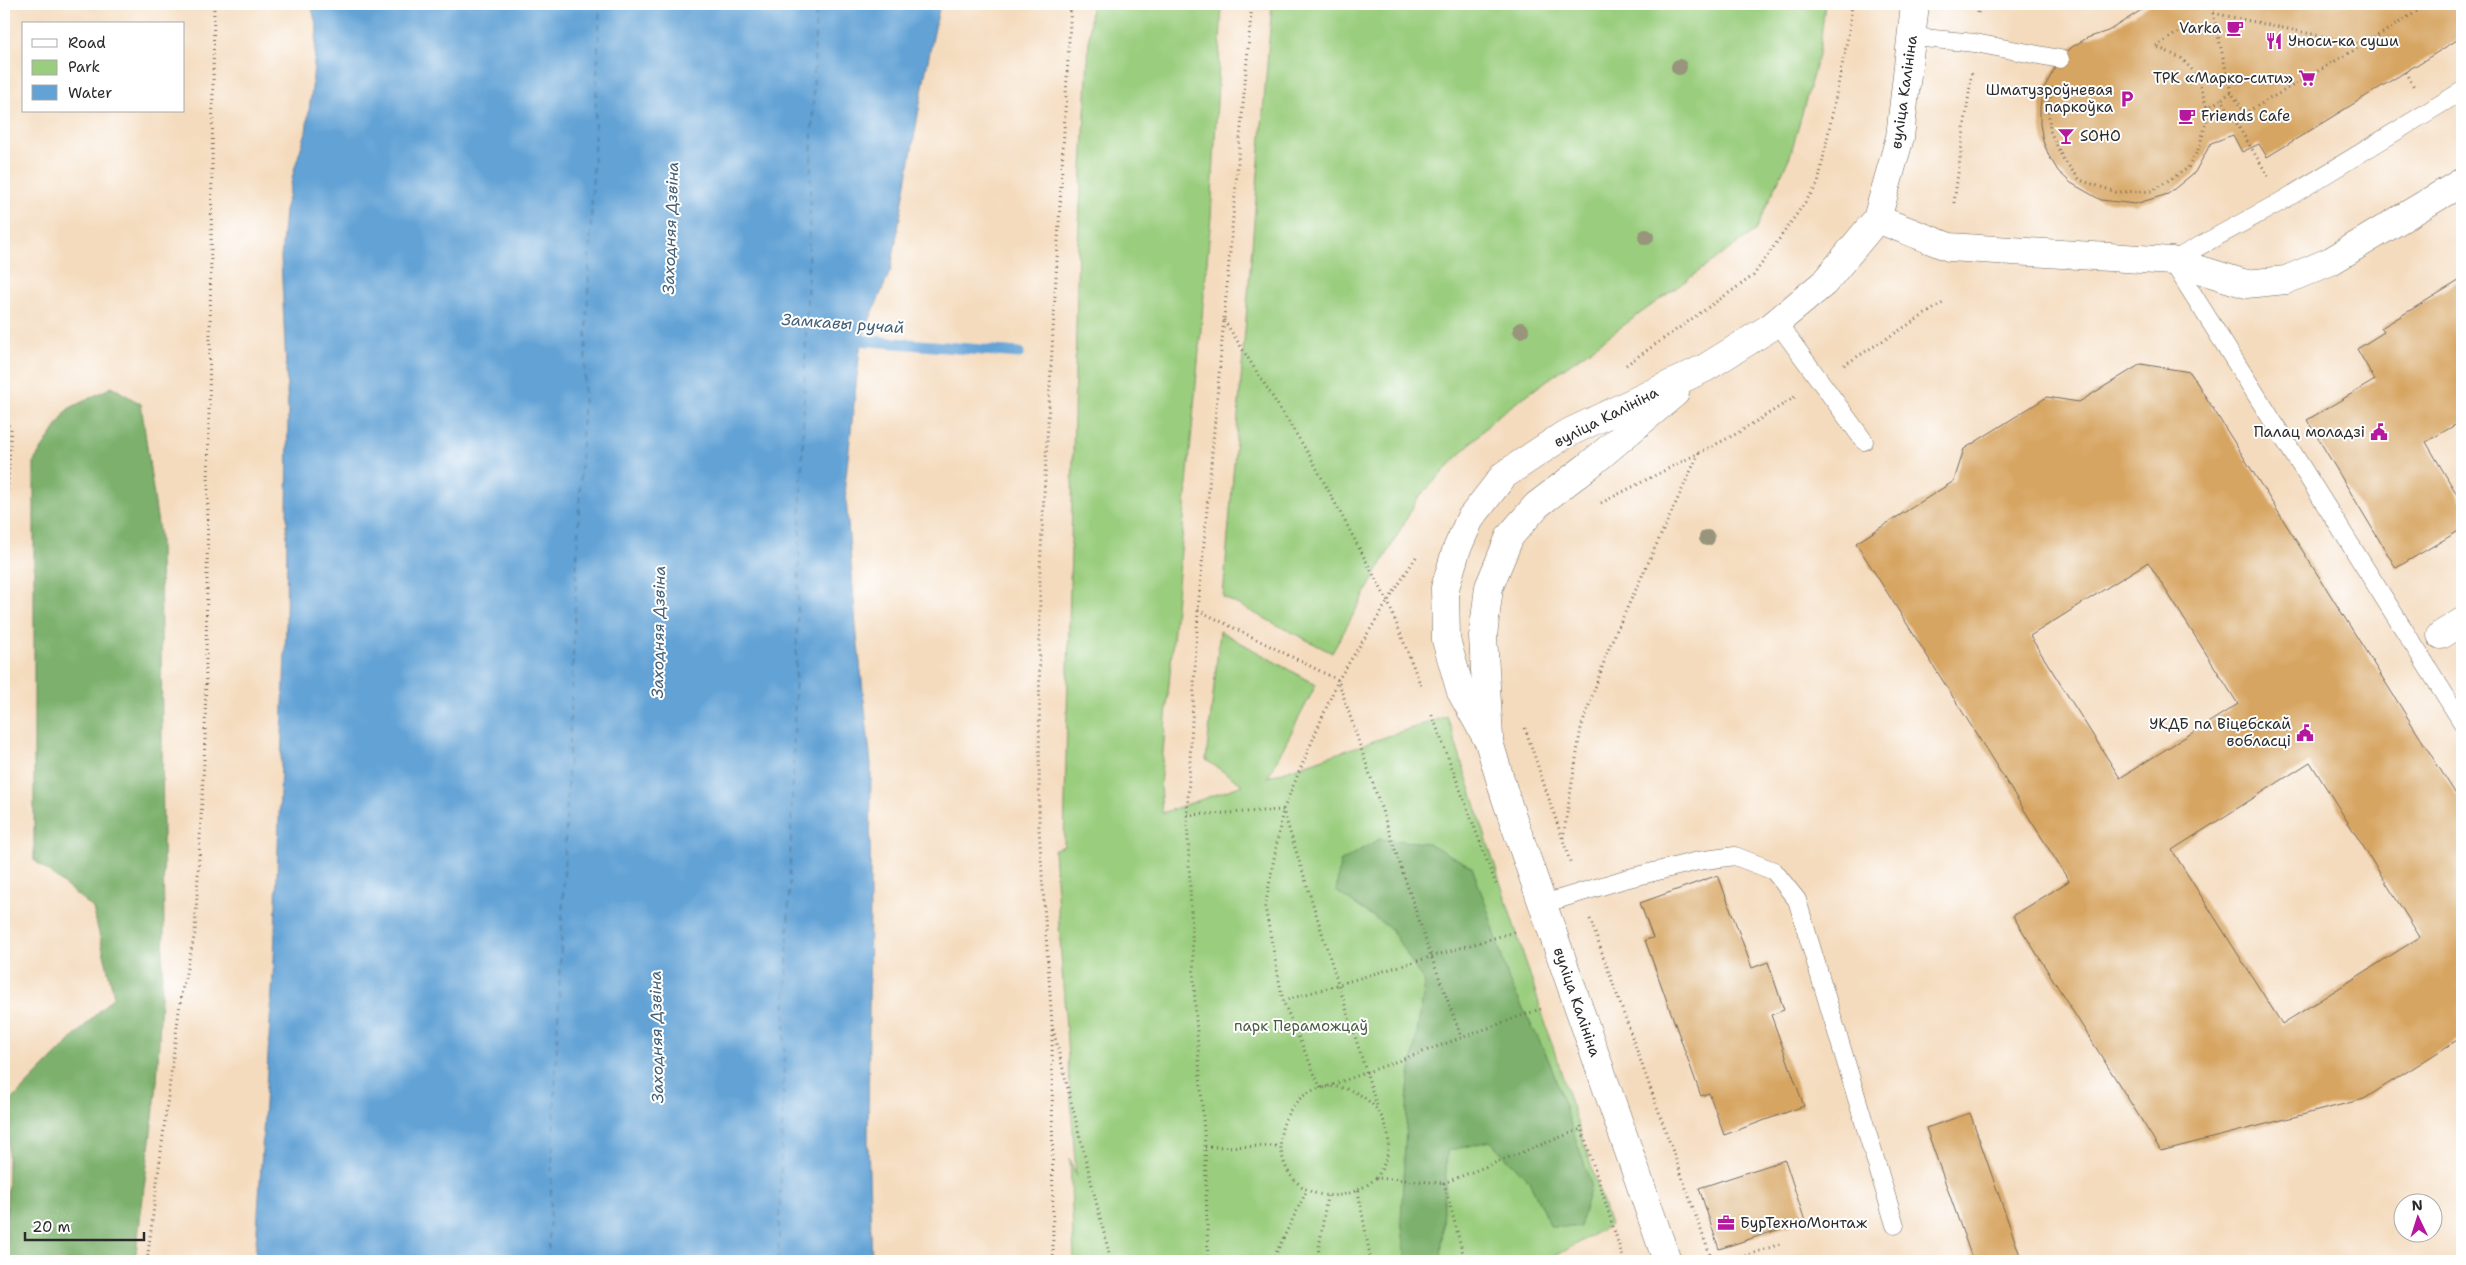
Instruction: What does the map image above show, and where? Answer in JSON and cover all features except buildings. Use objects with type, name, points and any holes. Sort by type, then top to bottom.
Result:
[{"type":"street","name":"вуліца Калініна","points":[[1667,1261],[1489,742],[1461,692],[1446,640],[1445,588],[1456,551],[1470,518],[1504,475],[1564,435],[1705,368],[1777,322],[1824,283],[1877,218],[1900,137],[1913,37],[1915,4]]},
{"type":"street","points":[[1877,218],[1949,247],[2172,261],[2246,284],[2286,280],[2331,261],[2462,182]]},
{"type":"street","name":"вуліца Калініна","points":[[1489,742],[1483,636],[1489,587],[1510,536],[1537,505],[1588,466],[1705,368]]},
{"type":"lane","points":[[1913,37],[1975,44],[2060,59]]},
{"type":"lane","points":[[2462,91],[2282,201],[2172,261],[2462,722]]},
{"type":"lane","points":[[1777,322],[1864,441]]},
{"type":"lane","points":[[1543,904],[1698,861],[1736,856],[1774,871],[1796,900],[1895,1225]]},
{"type":"path","points":[[147,1261],[181,995],[194,933],[205,741],[214,4]]},
{"type":"path","points":[[1053,1261],[1052,1024],[1039,828],[1040,568],[1071,4]]},
{"type":"path","points":[[1208,1261],[1204,1147],[1194,1004],[1187,814],[1198,610],[1252,4]]},
{"type":"path","points":[[1624,366],[1753,276],[1818,184],[1849,31],[1852,4]]},
{"type":"path","points":[[1978,16],[1979,4]]},
{"type":"path","points":[[2215,4],[2213,13],[2232,92],[2245,113],[2363,45],[2429,4]]},
{"type":"path","points":[[2213,13],[2363,45]]},
{"type":"path","points":[[2060,59],[2048,105],[2050,131],[2063,159],[2080,180],[2116,192],[2152,191],[2188,168],[2203,133],[2207,108],[2197,75],[2181,58],[2156,46],[2187,27]]},
{"type":"path","points":[[2381,34],[2384,39]]},
{"type":"path","points":[[1954,203],[1972,66]]},
{"type":"path","points":[[2207,108],[2232,92]]},
{"type":"path","points":[[2222,99],[2258,157]]},
{"type":"path","points":[[1844,366],[1943,303]]},
{"type":"path","points":[[1224,319],[1310,456],[1388,602],[1422,691]]},
{"type":"path","points":[[1599,504],[1736,434],[1802,392]]},
{"type":"path","points":[[4,423],[11,426],[4,553]]},
{"type":"path","points":[[1563,839],[1581,728],[1610,644],[1699,453]]},
{"type":"path","points":[[1321,1089],[1283,1001],[1265,907],[1282,810],[1338,680],[1420,551]]},
{"type":"path","points":[[1198,610],[1338,680],[1431,956],[1461,1036]]},
{"type":"path","points":[[1429,708],[1500,895]]},
{"type":"path","points":[[1525,727],[1581,892],[1712,1261]]},
{"type":"path","points":[[1187,814],[1282,810]]},
{"type":"path","points":[[1282,810],[1367,1072],[1378,1109],[1387,1128],[1389,1139],[1386,1160],[1376,1178],[1358,1191],[1348,1195],[1327,1196],[1307,1190],[1291,1176],[1280,1146],[1283,1124],[1294,1106],[1302,1099],[1321,1089],[1367,1072],[1461,1036],[1545,1007]]},
{"type":"path","points":[[1511,923],[1518,940]]},
{"type":"path","points":[[1283,1001],[1514,932]]},
{"type":"path","points":[[1542,998],[1548,1016]]},
{"type":"path","points":[[1052,1024],[1111,1261]]},
{"type":"path","points":[[1321,1089],[1337,1088],[1352,1091],[1362,1095],[1378,1109]]},
{"type":"path","points":[[1579,1120],[1624,1261]]},
{"type":"path","points":[[1376,1178],[1444,1183],[1581,1129]]},
{"type":"path","points":[[1204,1147],[1280,1146]]},
{"type":"path","points":[[1444,1183],[1465,1261]]},
{"type":"path","points":[[1272,1261],[1307,1190]]},
{"type":"path","points":[[1358,1191],[1371,1261]]},
{"type":"path","points":[[1317,1261],[1327,1196]]},
{"type":"path","points":[[1731,1261],[1780,1244]]},
{"type":"green space","name":"парк Пераможцаў","points":[[1091,4],[1222,4],[1211,217],[1160,785],[1162,813],[1243,785],[1206,760],[1220,631],[1316,685],[1268,777],[1447,716],[1610,1225],[1547,1261],[1074,1261],[1070,1158],[1076,1177],[1054,850],[1064,846],[1078,243]]},
{"type":"green space","points":[[1272,4],[1825,4],[1819,53],[1790,156],[1755,231],[1496,417],[1418,498],[1332,653],[1223,597]]},
{"type":"green space","points":[[112,387],[141,404],[160,539],[164,931],[157,1085],[135,1261],[6,1261],[9,1103],[114,996],[93,908],[34,860],[34,461],[68,409]]},
{"type":"green space","points":[[1379,839],[1428,843],[1472,867],[1489,914],[1509,981],[1549,1060],[1591,1184],[1580,1227],[1551,1227],[1529,1181],[1490,1141],[1447,1151],[1441,1261],[1406,1261],[1401,1219],[1408,1088],[1425,984],[1391,929],[1336,891],[1340,862]]},
{"type":"water","name":"Заходняя Дзвіна","points":[[311,4],[940,4],[925,75],[891,269],[861,340],[845,485],[856,626],[871,764],[868,1145],[872,1261],[255,1261],[274,959],[286,625],[288,412],[281,258],[285,211],[294,170],[306,132],[312,88],[317,28]]},
{"type":"waterway","name":"Замкавы ручай","points":[[846,339],[1019,353]]},
{"type":"ferry route","points":[[548,1261],[600,4]]},
{"type":"ferry route","points":[[778,1261],[816,4]]},
{"type":"place","name":"Varka","points":[[2235,28]]},
{"type":"place","name":"Уноси-ка суши","points":[[2274,41]]},
{"type":"place","name":"ТРК «Марко-сити»","points":[[2307,78]]},
{"type":"place","name":"Шматузроўневая паркоўка","points":[[2127,99]]},
{"type":"place","name":"Friends Cafe","points":[[2187,116]]},
{"type":"place","name":"SOHO","points":[[2066,136]]},
{"type":"place","name":"Палац моладзі","points":[[2379,432]]},
{"type":"place","name":"УКДБ па Віцебскай вобласці","points":[[2305,733]]},
{"type":"place","name":"БурТехноМонтаж","points":[[1726,1223]]}]
